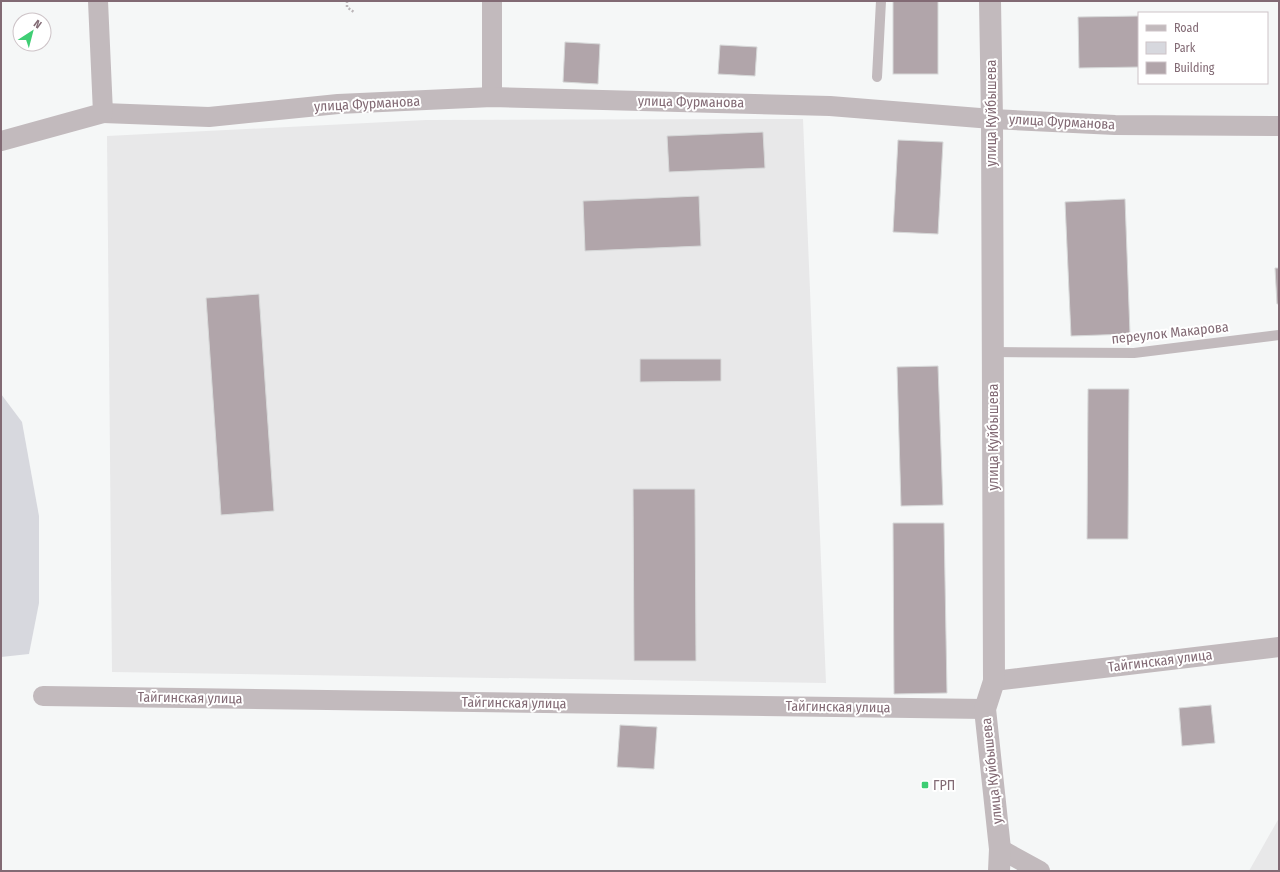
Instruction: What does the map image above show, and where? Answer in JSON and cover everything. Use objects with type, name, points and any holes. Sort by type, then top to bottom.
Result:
[{"type":"street","points":[[98,1],[103,113]]},
{"type":"street","points":[[492,1],[492,97]]},
{"type":"street","name":"улица Куйбышева","points":[[990,1],[992,119],[994,681],[985,709],[1000,849],[999,871]]},
{"type":"street","name":"улица Фурманова","points":[[1,140],[103,113],[208,117],[338,104],[492,97],[830,106],[992,119],[1115,125],[1279,126]]},
{"type":"street","name":"Тайгинская улица","points":[[994,681],[1279,647]]},
{"type":"street","name":"Тайгинская улица","points":[[43,696],[985,709]]},
{"type":"street","points":[[1000,849],[1040,871]]},
{"type":"lane","points":[[877,77],[881,1]]},
{"type":"lane","name":"переулок Макарова","points":[[992,352],[1134,353],[1279,335]]},
{"type":"path","points":[[347,1],[347,7],[355,13]]},
{"type":"shaded area","points":[[803,119],[826,683],[112,672],[107,136],[426,120]]},
{"type":"shaded area","points":[[1279,818],[1279,871],[1249,871]]},
{"type":"green space","points":[[1,394],[22,422],[39,516],[39,603],[29,654],[1,657]]},
{"type":"building","points":[[893,1],[938,1],[938,74],[893,74]]},
{"type":"building","points":[[1138,16],[1138,67],[1079,68],[1078,17]]},
{"type":"building","points":[[565,42],[600,44],[598,84],[563,82]]},
{"type":"building","points":[[720,45],[757,47],[755,76],[718,74]]},
{"type":"building","points":[[763,132],[765,168],[669,172],[667,136]]},
{"type":"building","points":[[898,140],[943,142],[938,234],[893,232]]},
{"type":"building","points":[[699,196],[701,246],[585,251],[583,201]]},
{"type":"building","points":[[1125,199],[1130,334],[1071,336],[1065,202]]},
{"type":"building","points":[[1275,268],[1279,268],[1279,304],[1277,304]]},
{"type":"building","points":[[259,294],[274,511],[221,515],[206,298]]},
{"type":"building","points":[[640,359],[721,359],[721,381],[640,382]]},
{"type":"building","points":[[938,366],[943,505],[901,506],[897,367]]},
{"type":"building","points":[[1088,389],[1129,389],[1128,539],[1087,539]]},
{"type":"building","points":[[633,489],[695,489],[696,661],[634,661]]},
{"type":"building","points":[[893,523],[944,523],[947,693],[894,694]]},
{"type":"building","points":[[1211,705],[1215,743],[1182,746],[1179,708]]},
{"type":"building","points":[[620,725],[657,727],[654,769],[617,767]]},
{"type":"place","name":"ГРП","points":[[925,785]]}]
